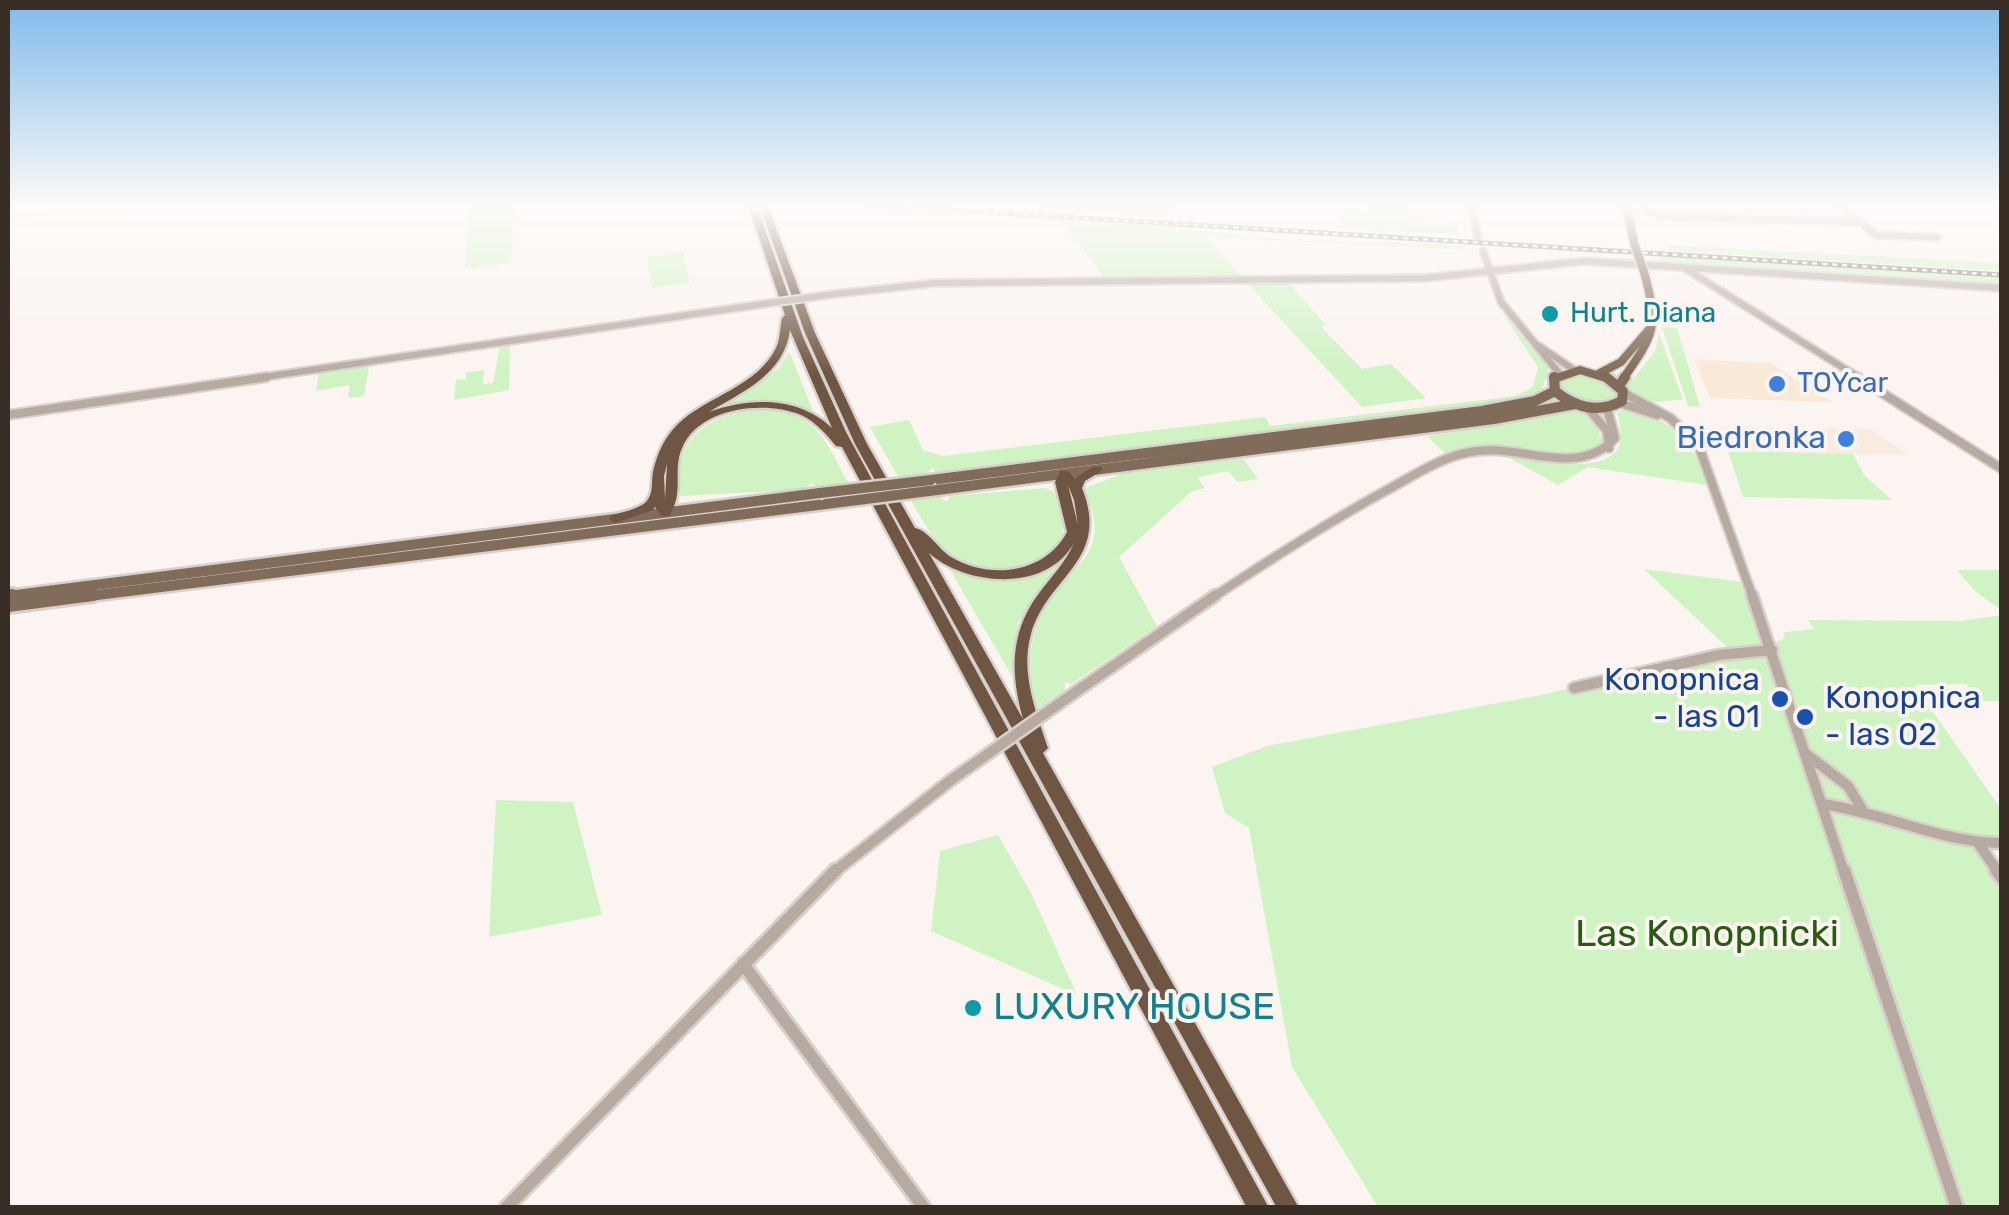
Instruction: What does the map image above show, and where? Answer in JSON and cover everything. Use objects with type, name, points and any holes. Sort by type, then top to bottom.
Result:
[{"type":"highway","points":[[772,261],[821,391],[857,464],[1258,1208]]},
{"type":"highway","points":[[784,261],[826,372],[894,504],[1290,1208]]},
{"type":"highway","points":[[664,518],[658,493],[660,456],[670,436],[764,373],[780,356],[788,334],[786,302]]},
{"type":"highway","points":[[664,518],[671,502],[672,466],[679,442],[702,421],[730,410],[766,405],[802,412],[824,424],[857,464]]},
{"type":"highway","points":[[894,504],[946,560],[987,574],[1018,573],[1056,558],[1072,537],[1072,514],[1061,482],[1062,468]]},
{"type":"highway","points":[[1052,782],[1026,706],[1020,660],[1036,604],[1084,541],[1085,516],[1076,489],[1062,468]]},
{"type":"highway","points":[[1076,489],[1080,479],[1096,470]]},
{"type":"highway","points":[[615,519],[649,507],[658,493]]},
{"type":"main road","points":[[1621,394],[1598,374],[1574,370],[1558,373],[1552,381],[1555,391],[1587,407],[1608,408],[1621,394],[1647,348],[1651,327],[1653,305],[1640,261]]},
{"type":"main road","points":[[1598,374],[1620,362],[1651,327]]},
{"type":"main road","points":[[8,606],[1496,408],[1543,399],[1555,391]]},
{"type":"main road","points":[[1062,468],[1096,470],[1494,419],[1575,404]]},
{"type":"main road","points":[[8,596],[615,519],[664,518]]},
{"type":"street","points":[[1485,261],[1501,302],[1558,373]]},
{"type":"street","points":[[8,415],[920,284],[1362,279],[1578,261]]},
{"type":"street","points":[[1596,261],[2002,288]]},
{"type":"street","points":[[1682,266],[2002,468]]},
{"type":"street","points":[[1530,338],[1574,370]]},
{"type":"street","points":[[1621,394],[1665,418],[1700,446],[1772,650],[1957,1208]]},
{"type":"street","points":[[1587,407],[1607,431],[1609,448]]},
{"type":"street","points":[[506,1208],[857,851],[951,780],[1256,566],[1449,458],[1490,447],[1578,460],[1599,455],[1609,448],[1616,431],[1608,408]]},
{"type":"street","points":[[1574,688],[1719,655],[1772,650]]},
{"type":"street","points":[[1806,754],[1848,786],[1862,808]]},
{"type":"street","points":[[1822,804],[1862,808],[1978,843],[2002,843]]},
{"type":"street","points":[[1978,843],[2002,878]]},
{"type":"street","points":[[743,964],[924,1208]]},
{"type":"shaded area","points":[[1694,359],[1770,363],[1832,402],[1710,398]]},
{"type":"shaded area","points":[[1719,427],[1870,429],[1909,455],[1728,451]]},
{"type":"green space","points":[[466,261],[511,261],[511,263],[465,269]]},
{"type":"green space","points":[[648,261],[685,261],[689,283],[652,288]]},
{"type":"green space","points":[[1092,261],[1227,261],[1244,279],[1105,279]]},
{"type":"green space","points":[[1739,261],[2001,276],[2001,285],[1662,262]]},
{"type":"green space","points":[[1831,261],[2001,263],[2001,271]]},
{"type":"green space","points":[[1288,282],[1326,325],[1321,327],[1362,369],[1391,364],[1426,398],[1362,407],[1247,283]]},
{"type":"green space","points":[[1501,311],[1549,368],[1541,392],[1479,405],[950,471],[935,472],[933,467],[925,475],[899,478],[870,427],[909,420],[923,450],[943,456],[1265,417],[1271,426],[1515,396],[1533,387],[1538,367]]},
{"type":"green space","points":[[1662,327],[1677,328],[1700,407],[1688,406]]},
{"type":"green space","points":[[1659,333],[1683,400],[1645,401],[1628,386],[1655,351]]},
{"type":"green space","points":[[510,345],[509,390],[454,400],[456,380],[466,379],[466,373],[484,370],[483,384],[493,383],[500,346]]},
{"type":"green space","points":[[789,351],[813,411],[763,401],[720,406],[778,369]]},
{"type":"green space","points":[[369,366],[364,396],[348,398],[350,385],[316,391],[319,373]]},
{"type":"green space","points":[[1577,372],[1611,383],[1617,400],[1594,406],[1560,392],[1556,380]]},
{"type":"green space","points":[[756,409],[776,410],[805,420],[824,440],[849,484],[820,488],[811,483],[796,490],[680,496],[681,460],[696,434],[721,418]]},
{"type":"green space","points":[[1577,409],[1590,414],[1603,441],[1591,451],[1554,454],[1487,446],[1465,447],[1446,454],[1427,436]]},
{"type":"green space","points":[[1631,409],[1660,421],[1681,436],[1696,457],[1707,485],[1588,467],[1558,485],[1497,451],[1559,463],[1606,459],[1620,442],[1617,412]]},
{"type":"green space","points":[[1728,451],[1853,454],[1864,475],[1892,500],[1743,497]]},
{"type":"green space","points":[[1243,459],[1258,479],[1237,482],[1228,471],[1198,477],[1204,488],[1191,492],[1119,557],[1157,626],[1070,685],[1065,681],[1065,690],[1038,709],[1031,673],[1033,639],[1054,594],[1091,547],[1094,521],[1085,488],[1122,474]]},
{"type":"green space","points":[[1044,488],[1053,491],[1063,509],[1063,535],[1042,557],[1012,567],[980,567],[952,555],[934,537],[910,499],[938,495],[947,502],[950,496]]},
{"type":"green space","points":[[1056,567],[1018,623],[1012,676],[950,570],[1003,580],[1029,577]]},
{"type":"green space","name":"Las Konopnicki","points":[[1644,569],[1742,582],[1762,646],[1783,640],[1785,632],[1814,629],[1808,620],[1962,621],[2001,615],[2001,701],[1979,701],[1966,684],[1914,685],[2001,809],[2001,835],[1970,837],[2001,887],[2001,1207],[1378,1207],[1292,1067],[1249,828],[1225,813],[1212,767],[1267,746],[1541,695],[1730,650]]},
{"type":"green space","points":[[1957,570],[2001,570],[2001,610],[1975,591]]},
{"type":"green space","points":[[496,800],[573,802],[602,915],[489,937]]},
{"type":"green space","points":[[998,835],[1032,895],[1077,995],[931,931],[940,851]]},
{"type":"railway","points":[[1771,261],[2002,275]]},
{"type":"place","name":"Hurt. Diana","points":[[1550,314]]},
{"type":"place","name":"TOYcar","points":[[1777,384]]},
{"type":"place","name":"Biedronka","points":[[1846,439]]},
{"type":"place","name":"Konopnica - las 01","points":[[1780,699]]},
{"type":"place","name":"Konopnica - las 02","points":[[1805,717]]},
{"type":"place","name":"LUXURY HOUSE","points":[[973,1008]]}]
